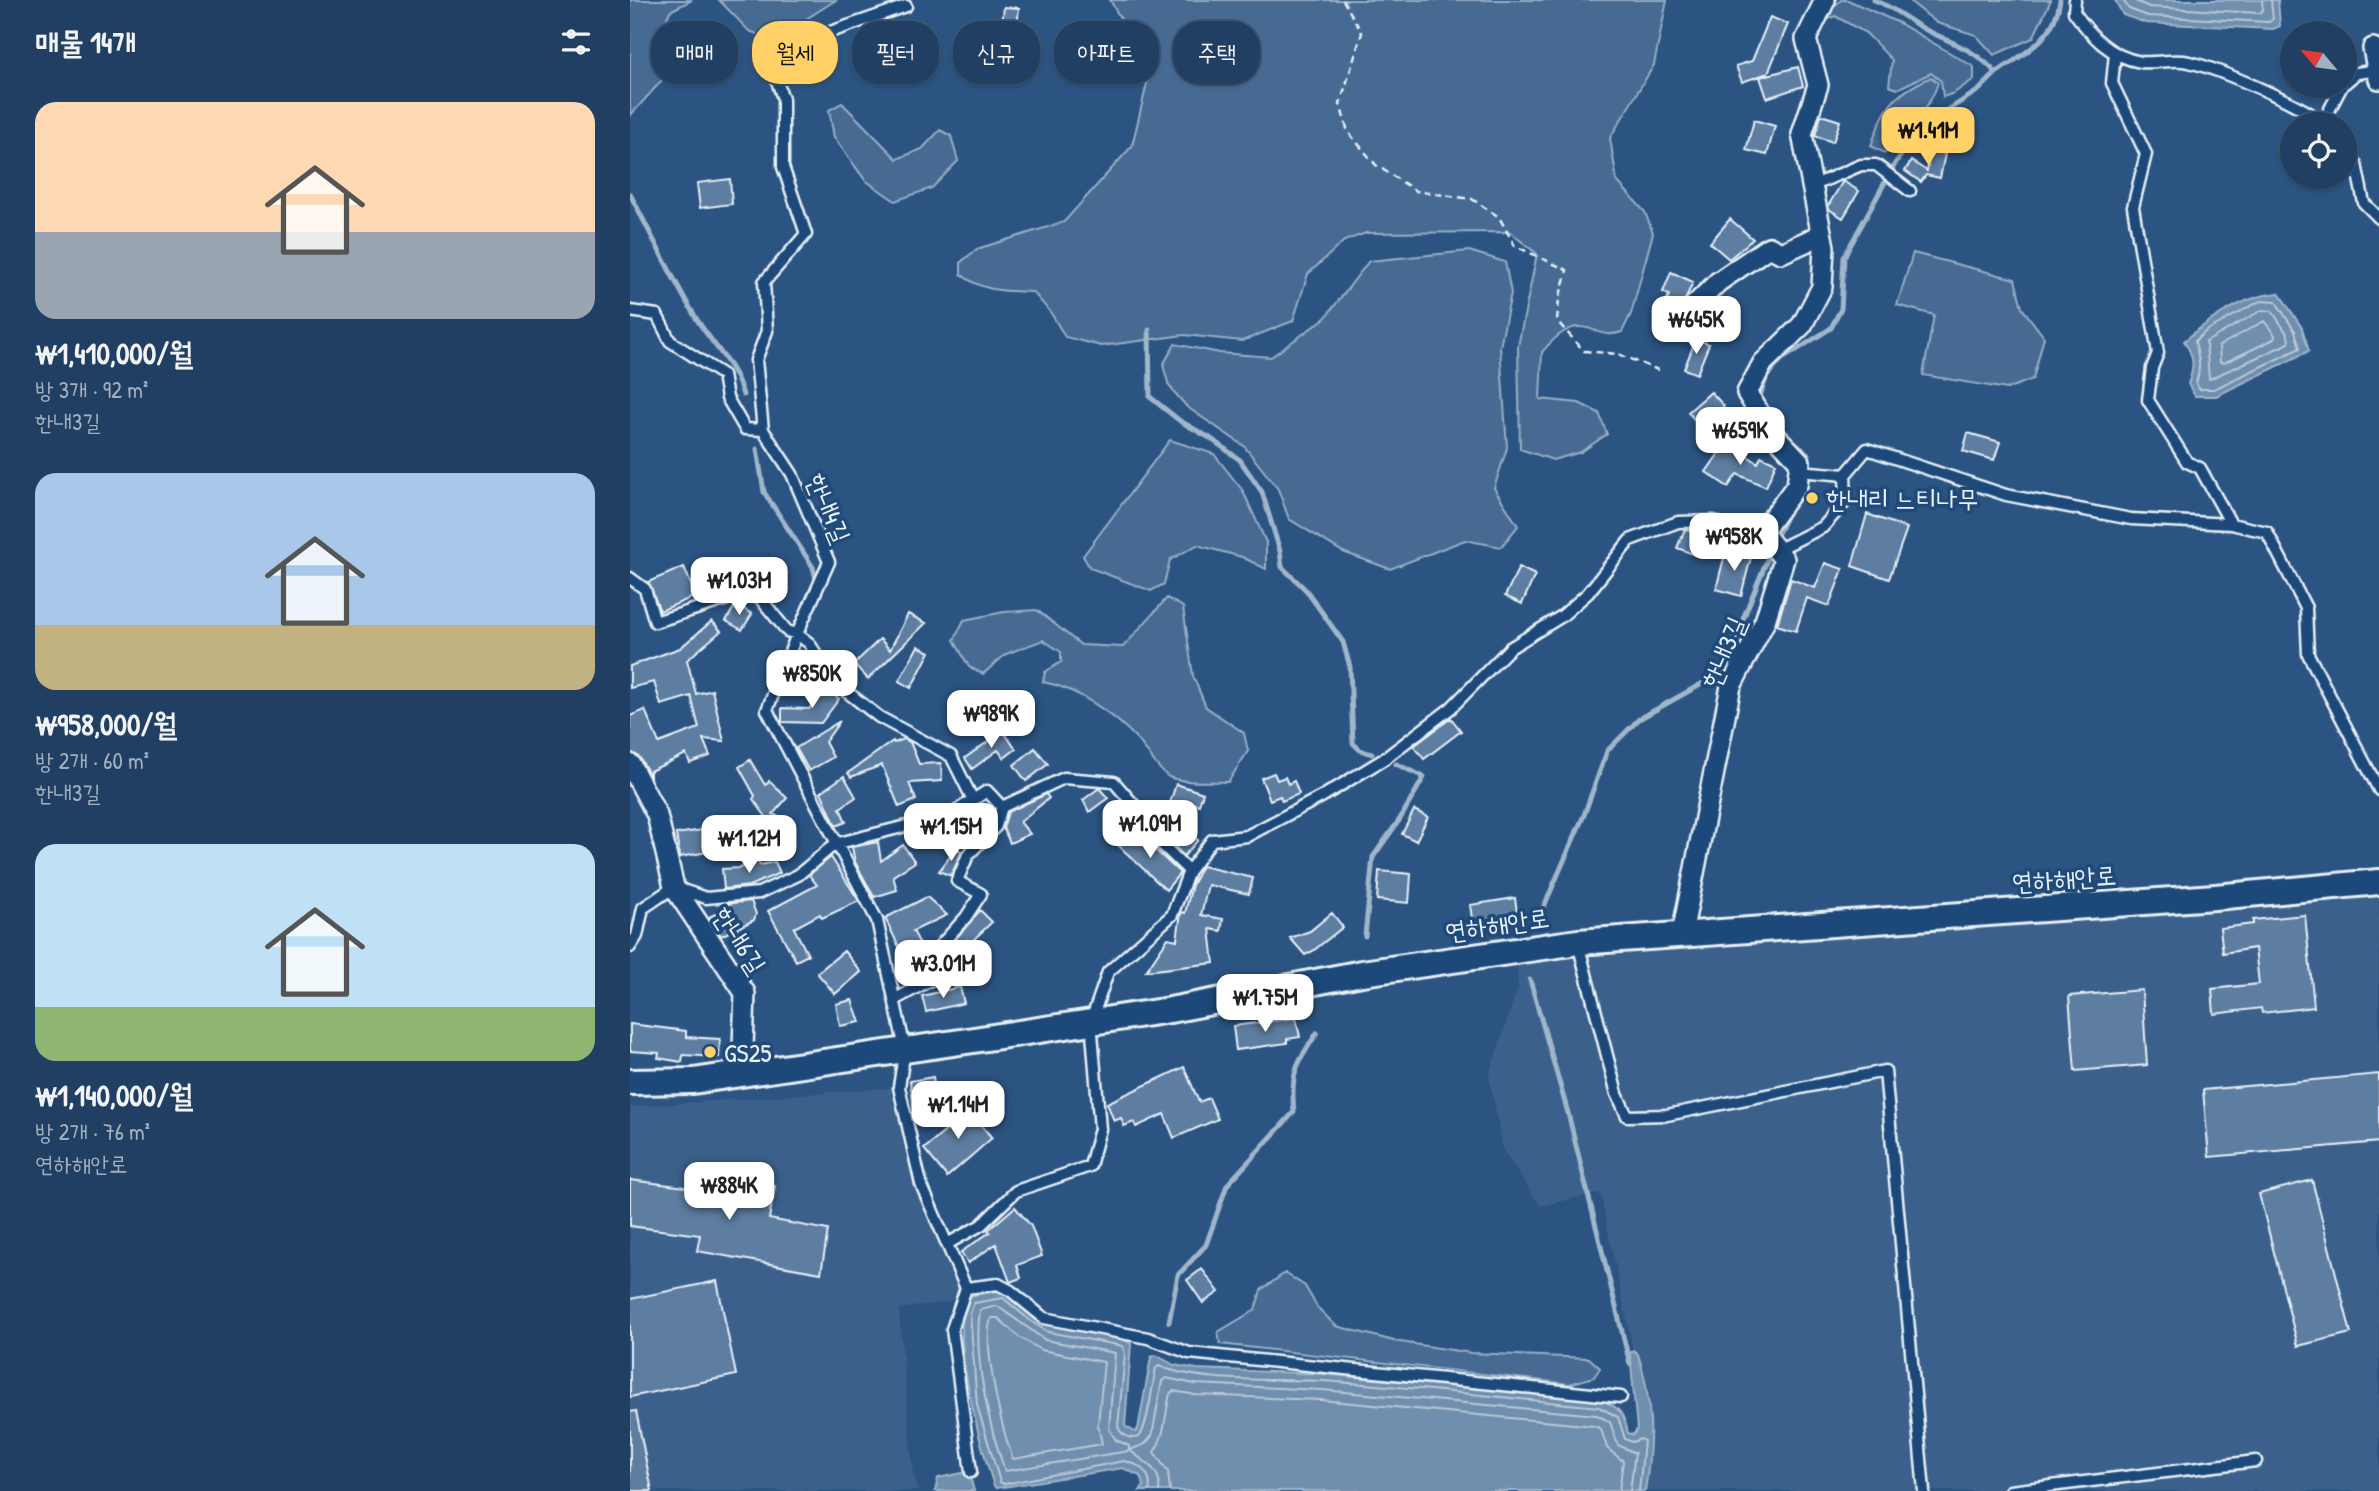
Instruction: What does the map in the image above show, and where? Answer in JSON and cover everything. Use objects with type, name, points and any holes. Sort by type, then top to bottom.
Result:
[{"type":"street","points":[[1777,550],[1762,532],[1797,485],[1800,462],[1769,429],[1747,393],[1763,363],[1802,325],[1822,287],[1824,247],[1802,134],[1818,85],[1807,39],[1825,0]]},
{"type":"street","points":[[2374,48],[2378,73]]},
{"type":"street","points":[[1693,307],[1718,282],[1769,247],[1781,253],[1821,235]]},
{"type":"street","name":"한내3길","points":[[1682,934],[1731,687],[1765,621],[1784,559],[1777,550]]},
{"type":"street","name":"한내6길","points":[[630,764],[657,815],[674,887],[746,993],[742,1074]]},
{"type":"street","name":"연하해안로","points":[[630,1082],[693,1081],[742,1074],[1170,1010],[1362,973],[1578,943],[2215,897],[2379,882]]},
{"type":"lane","points":[[2075,0],[2074,12],[2094,39],[2115,54],[2140,62],[2188,61],[2249,84],[2303,112]]},
{"type":"lane","name":"한내4길","points":[[906,6],[801,42],[775,75],[783,99],[783,167],[806,234],[764,282],[767,331],[756,360],[763,430],[792,474],[829,562],[767,710],[877,920],[905,1049],[899,1087],[921,1184],[966,1287]]},
{"type":"lane","points":[[2115,54],[2112,83],[2146,154],[2133,207],[2158,353],[2152,368],[2148,400],[2187,462],[2200,468],[2231,524]]},
{"type":"lane","points":[[2357,73],[2378,73]]},
{"type":"lane","points":[[1812,186],[1861,165],[1876,165],[1910,191]]},
{"type":"lane","points":[[2357,169],[2364,203],[2379,218]]},
{"type":"lane","points":[[630,311],[657,315],[670,341],[707,362],[723,375],[727,398],[745,429],[763,430]]},
{"type":"lane","points":[[1777,550],[1823,527],[1846,501],[1845,475],[1867,449],[2006,495],[2131,519],[2231,524],[2267,532],[2306,608],[2308,654],[2379,790]]},
{"type":"lane","points":[[1799,471],[1845,475]]},
{"type":"lane","points":[[947,1244],[981,1225],[1016,1191],[1090,1166],[1100,1129],[1091,1021],[1108,972],[1172,915],[1189,871],[1212,840],[1247,836],[1323,796],[1384,759],[1451,708],[1510,648],[1562,617],[1588,593],[1630,540],[1678,522],[1714,521],[1739,533],[1762,532]]},
{"type":"lane","points":[[630,578],[645,589],[655,622],[740,595],[759,597],[787,631],[797,634],[809,643],[833,681],[878,716],[951,756],[973,800]]},
{"type":"lane","points":[[896,999],[936,977],[938,948],[981,894],[957,881],[968,855],[996,826],[1002,807],[1064,778],[1114,782],[1148,821],[1146,829],[1189,871]]},
{"type":"lane","points":[[630,947],[643,908],[674,887],[706,898],[759,892],[798,875],[835,844],[950,815],[987,791],[1002,807]]},
{"type":"lane","points":[[1578,943],[1617,1094],[1628,1116],[1667,1115],[1885,1071],[1924,1491]]},
{"type":"lane","points":[[971,1472],[953,1328],[966,1287],[998,1284],[1011,1290],[1044,1318],[1148,1338],[1189,1353],[1621,1397]]},
{"type":"lane","points":[[2010,1491],[2256,1461]]},
{"type":"path","points":[[1343,0],[1362,33],[1340,104],[1348,132],[1376,165],[1416,191],[1472,199],[1499,217],[1515,246],[1567,270],[1559,299],[1557,321],[1584,351],[1618,355],[1658,370]]},
{"type":"shaded area","points":[[630,0],[692,0],[670,11],[666,21],[651,21],[651,84],[659,84],[630,116]]},
{"type":"shaded area","points":[[719,0],[836,0],[803,21],[752,21],[752,32]]},
{"type":"shaded area","points":[[1110,0],[1667,0],[1654,65],[1610,138],[1617,181],[1645,212],[1653,233],[1631,314],[1622,332],[1609,334],[1573,328],[1558,336],[1542,352],[1540,399],[1579,403],[1599,413],[1607,434],[1581,452],[1553,460],[1520,449],[1518,346],[1537,254],[1510,232],[1366,233],[1344,241],[1308,274],[1293,321],[1242,341],[1184,335],[1101,346],[1065,337],[1051,313],[1033,292],[986,287],[961,274],[961,262],[977,249],[1064,222],[1132,146],[1147,84],[1159,84],[1159,21],[1122,21]]},
{"type":"shaded area","points":[[1841,0],[1848,0],[1899,23],[1974,67],[1974,79],[1943,97],[1941,81],[1931,73],[1897,89],[1889,86],[1892,60],[1866,33],[1835,16],[1829,19],[1833,7]]},
{"type":"shaded area","points":[[2051,0],[2033,38],[1994,55],[1976,35],[1937,23],[1911,2]]},
{"type":"shaded area","points":[[1931,77],[1938,83],[1929,103],[1916,121],[1885,153],[1871,146],[1892,103],[1907,90]]},
{"type":"shaded area","points":[[842,103],[897,159],[922,149],[940,130],[951,136],[958,161],[932,188],[895,201],[865,180],[834,137],[829,110]]},
{"type":"shaded area","points":[[1469,251],[1505,262],[1511,293],[1500,347],[1507,448],[1494,488],[1518,526],[1501,547],[1465,540],[1390,569],[1343,552],[1289,519],[1278,489],[1244,446],[1187,407],[1169,386],[1163,365],[1175,344],[1220,353],[1271,357],[1325,318],[1369,261]]},
{"type":"shaded area","points":[[1913,253],[2015,279],[2022,308],[2044,337],[2033,379],[2007,389],[1923,375],[1934,315],[1897,305]]},
{"type":"shaded area","points":[[1170,440],[1214,454],[1243,491],[1266,542],[1266,569],[1242,557],[1197,545],[1170,560],[1164,584],[1151,591],[1090,568],[1083,556]]},
{"type":"shaded area","points":[[1167,598],[1183,607],[1193,676],[1206,707],[1244,733],[1248,751],[1228,782],[1191,781],[1169,777],[1138,740],[1107,712],[1082,696],[1043,682],[1045,672],[1061,662],[1061,652],[1043,640],[1006,654],[983,674],[969,667],[954,640],[964,620],[1004,612],[1037,610],[1081,645],[1123,647]]},
{"type":"shaded area","points":[[2379,882],[2379,1491],[1645,1491],[1652,1450],[1650,1396],[1638,1354],[1633,1350],[1600,1193],[1540,1206],[1503,1150],[1489,1075],[1518,987],[1516,951]]},
{"type":"shaded area","points":[[899,1087],[921,1184],[966,1288],[951,1301],[899,1309],[913,1474],[919,1491],[630,1491],[630,1107]]},
{"type":"shaded area","points":[[1285,1273],[1305,1286],[1317,1307],[1336,1326],[1394,1341],[1471,1353],[1589,1358],[1600,1368],[1594,1377],[1570,1384],[1220,1344],[1218,1332],[1255,1310],[1261,1290]]},
{"type":"water","points":[[2115,0],[2278,0],[2280,26],[2273,29],[2146,23],[2123,15]]},
{"type":"water","points":[[2279,293],[2302,328],[2309,351],[2216,396],[2195,396],[2188,384],[2192,361],[2184,341],[2205,324],[2240,303]]},
{"type":"water","points":[[1005,1291],[1050,1325],[1117,1336],[1131,1344],[1125,1426],[1135,1432],[1138,1429],[1151,1357],[1156,1355],[1174,1365],[1197,1369],[1323,1374],[1601,1400],[1613,1405],[1620,1412],[1628,1433],[1633,1435],[1637,1429],[1630,1353],[1633,1350],[1638,1354],[1643,1371],[1649,1405],[1650,1439],[1645,1491],[1140,1491],[1144,1486],[1140,1476],[1123,1468],[997,1488],[994,1486],[968,1389],[962,1334],[964,1312],[970,1296]]},
{"type":"water","points":[[962,1473],[970,1476],[974,1491],[935,1491],[938,1478]]},
{"type":"building","points":[[1004,7],[1019,8],[1018,21],[1002,21]]},
{"type":"building","points":[[1770,17],[1788,24],[1768,73],[1742,82],[1736,66],[1752,61]]},
{"type":"building","points":[[1798,67],[1803,86],[1767,98],[1760,77]]},
{"type":"building","points":[[1821,115],[1840,121],[1833,142],[1815,136]]},
{"type":"building","points":[[1754,120],[1775,126],[1767,155],[1746,150]]},
{"type":"building","points":[[1931,150],[1945,154],[1940,178],[1926,175],[1921,182],[1905,171],[1911,161],[1927,171]]},
{"type":"building","points":[[730,179],[732,204],[700,208],[697,183]]},
{"type":"building","points":[[1843,181],[1859,191],[1843,218],[1828,206]]},
{"type":"building","points":[[1730,219],[1753,239],[1729,259],[1710,243]]},
{"type":"building","points":[[1671,272],[1693,282],[1681,309],[1666,302],[1669,295],[1663,292]]},
{"type":"building","points":[[1696,339],[1709,344],[1697,374],[1684,369]]},
{"type":"building","points":[[1711,392],[1724,406],[1711,418],[1724,432],[1713,441],[1688,412]]},
{"type":"building","points":[[1968,433],[2000,442],[1994,460],[1963,451]]},
{"type":"building","points":[[1727,442],[1758,463],[1761,456],[1776,463],[1766,487],[1737,474],[1728,487],[1706,472]]},
{"type":"building","points":[[1867,514],[1907,528],[1889,579],[1852,566]]},
{"type":"building","points":[[1685,529],[1704,535],[1696,555],[1677,548]]},
{"type":"building","points":[[1726,550],[1751,557],[1741,596],[1716,589]]},
{"type":"building","points":[[1825,563],[1843,569],[1829,606],[1807,598],[1796,631],[1777,625],[1791,579],[1815,588]]},
{"type":"building","points":[[684,567],[696,596],[660,611],[648,582]]},
{"type":"building","points":[[1519,567],[1535,575],[1522,604],[1505,596]]},
{"type":"building","points":[[736,604],[752,614],[742,630],[726,621]]},
{"type":"building","points":[[908,614],[926,623],[868,679],[854,664],[880,639],[890,650]]},
{"type":"building","points":[[712,621],[721,631],[687,660],[696,694],[712,690],[724,741],[703,739],[710,756],[690,763],[686,754],[650,771],[650,776],[640,758],[630,752],[630,716],[645,710],[659,743],[699,728],[691,696],[661,705],[654,682],[630,688],[630,666],[680,648]]},
{"type":"building","points":[[918,646],[930,652],[911,688],[899,681]]},
{"type":"building","points":[[825,688],[839,699],[821,723],[782,722],[782,708],[809,709]]},
{"type":"building","points":[[979,697],[993,705],[978,729],[964,721]]},
{"type":"building","points":[[1451,718],[1461,731],[1424,759],[1414,746]]},
{"type":"building","points":[[840,721],[825,742],[833,757],[809,771],[796,748]]},
{"type":"building","points":[[1003,731],[1016,749],[1004,758],[998,750],[972,769],[965,758]]},
{"type":"building","points":[[904,739],[910,742],[919,764],[941,763],[942,781],[909,783],[916,800],[899,807],[882,765],[851,777],[848,773],[893,741],[894,743]]},
{"type":"building","points":[[1035,748],[1048,764],[1026,781],[1014,765]]},
{"type":"building","points":[[750,760],[765,785],[769,781],[787,798],[773,814],[790,823],[782,838],[753,799],[755,796],[739,767]]},
{"type":"building","points":[[1274,773],[1277,780],[1285,777],[1288,784],[1294,781],[1299,794],[1282,801],[1280,796],[1270,800],[1261,778]]},
{"type":"building","points":[[844,776],[856,797],[840,808],[846,822],[836,826],[821,792]]},
{"type":"building","points":[[1176,784],[1203,793],[1199,805],[1192,803],[1184,828],[1198,840],[1184,856],[1160,832],[1178,812],[1168,809]]},
{"type":"building","points":[[1099,788],[1108,798],[1089,812],[1083,800]]},
{"type":"building","points":[[1046,794],[1049,798],[1020,822],[1030,834],[1010,843],[1003,828],[1008,812]]},
{"type":"building","points":[[1414,810],[1428,817],[1416,841],[1402,834]]},
{"type":"building","points":[[709,829],[713,851],[680,857],[676,834]]},
{"type":"building","points":[[1134,830],[1180,873],[1166,890],[1119,846]]},
{"type":"building","points":[[878,842],[881,861],[903,845],[915,862],[893,876],[897,890],[874,897],[855,862],[852,847]]},
{"type":"building","points":[[956,849],[962,851],[951,876],[939,871]]},
{"type":"building","points":[[831,857],[859,901],[822,918],[820,914],[794,928],[808,955],[796,961],[768,911],[817,885],[809,875]]},
{"type":"building","points":[[758,860],[760,865],[775,862],[780,873],[749,886],[724,889],[722,869],[740,868]]},
{"type":"building","points":[[1202,866],[1253,878],[1249,894],[1208,885],[1201,915],[1223,919],[1221,931],[1210,929],[1214,963],[1146,971],[1168,938],[1177,940],[1181,912],[1185,913],[1192,885]]},
{"type":"building","points":[[1379,871],[1411,874],[1409,903],[1377,900]]},
{"type":"building","points":[[927,897],[947,915],[913,931],[930,963],[929,970],[904,983],[897,969],[902,966],[898,958],[903,955],[885,918]]},
{"type":"building","points":[[1515,898],[1518,919],[1473,925],[1470,905]]},
{"type":"building","points":[[751,901],[756,914],[754,920],[721,936],[709,917],[726,909],[725,904]]},
{"type":"building","points":[[980,910],[992,922],[971,942],[967,940],[956,973],[944,970],[947,949]]},
{"type":"building","points":[[1332,913],[1343,927],[1305,955],[1290,938],[1310,931]]},
{"type":"building","points":[[2305,915],[2314,1007],[2262,1013],[2261,1008],[2214,1014],[2212,989],[2259,984],[2255,948],[2223,953],[2220,928],[2253,924],[2253,920]]},
{"type":"building","points":[[844,951],[861,972],[835,994],[817,973]]},
{"type":"building","points":[[960,987],[964,1003],[926,1012],[922,996]]},
{"type":"building","points":[[2142,990],[2147,1065],[2075,1071],[2069,996]]},
{"type":"building","points":[[852,1000],[860,1022],[840,1026],[836,1004]]},
{"type":"building","points":[[1296,1018],[1300,1037],[1287,1039],[1287,1043],[1236,1050],[1233,1026]]},
{"type":"building","points":[[630,1024],[686,1031],[686,1037],[720,1039],[719,1057],[683,1055],[682,1062],[658,1058],[659,1053],[630,1051]]},
{"type":"building","points":[[1184,1067],[1199,1102],[1209,1098],[1218,1119],[1174,1138],[1164,1114],[1136,1127],[1134,1122],[1124,1126],[1121,1118],[1114,1121],[1107,1103]]},
{"type":"building","points":[[2379,1074],[2379,1142],[2209,1157],[2203,1090]]},
{"type":"building","points":[[933,1077],[938,1112],[915,1116],[910,1081]]},
{"type":"building","points":[[964,1104],[992,1138],[947,1177],[924,1149],[948,1129],[943,1122]]},
{"type":"building","points":[[711,1174],[775,1186],[769,1219],[828,1230],[821,1273],[697,1251],[700,1235],[630,1226],[630,1180],[708,1190]]},
{"type":"building","points":[[2312,1180],[2351,1333],[2298,1346],[2259,1194]]},
{"type":"building","points":[[1015,1207],[1031,1226],[1042,1256],[1017,1265],[1021,1278],[1010,1282],[996,1244],[968,1263],[961,1252],[990,1232],[988,1230]]},
{"type":"building","points":[[1202,1269],[1219,1292],[1203,1303],[1187,1280]]},
{"type":"building","points":[[717,1281],[736,1375],[630,1397],[630,1299]]},
{"type":"building","points":[[636,1411],[652,1491],[630,1491],[630,1412]]},
{"type":"waterway","points":[[1763,402],[1760,396],[1767,376],[1781,360],[1831,328],[1841,309],[1844,257],[1896,162],[1923,126],[1979,90],[1996,73],[1972,53],[1874,0]]},
{"type":"waterway","points":[[1996,73],[2028,51],[2045,35],[2052,25],[2060,0]]},
{"type":"waterway","points":[[630,194],[687,303],[729,364],[743,395]]},
{"type":"waterway","points":[[1149,330],[1150,397],[1180,421],[1240,460],[1262,492],[1280,551],[1282,567],[1306,590],[1343,642],[1350,667],[1353,743],[1360,750],[1372,754]]},
{"type":"waterway","points":[[1795,443],[1809,455],[1808,462]]},
{"type":"waterway","points":[[757,449],[764,492],[813,567],[817,584]]},
{"type":"waterway","points":[[1774,541],[1790,509]]},
{"type":"waterway","points":[[1542,911],[1584,815],[1607,751],[1639,719],[1721,673],[1771,550]]},
{"type":"waterway","points":[[1365,936],[1373,857],[1400,819],[1424,777],[1396,764]]},
{"type":"waterway","points":[[1530,980],[1568,1113],[1630,1364]]},
{"type":"waterway","points":[[1169,1322],[1178,1275],[1206,1245],[1227,1185],[1294,1112],[1293,1088],[1296,1070],[1317,1033]]},
{"type":"place","name":"한내리 느티나무","points":[[1812,498]]},
{"type":"place","name":"GS25","points":[[710,1052]]}]
